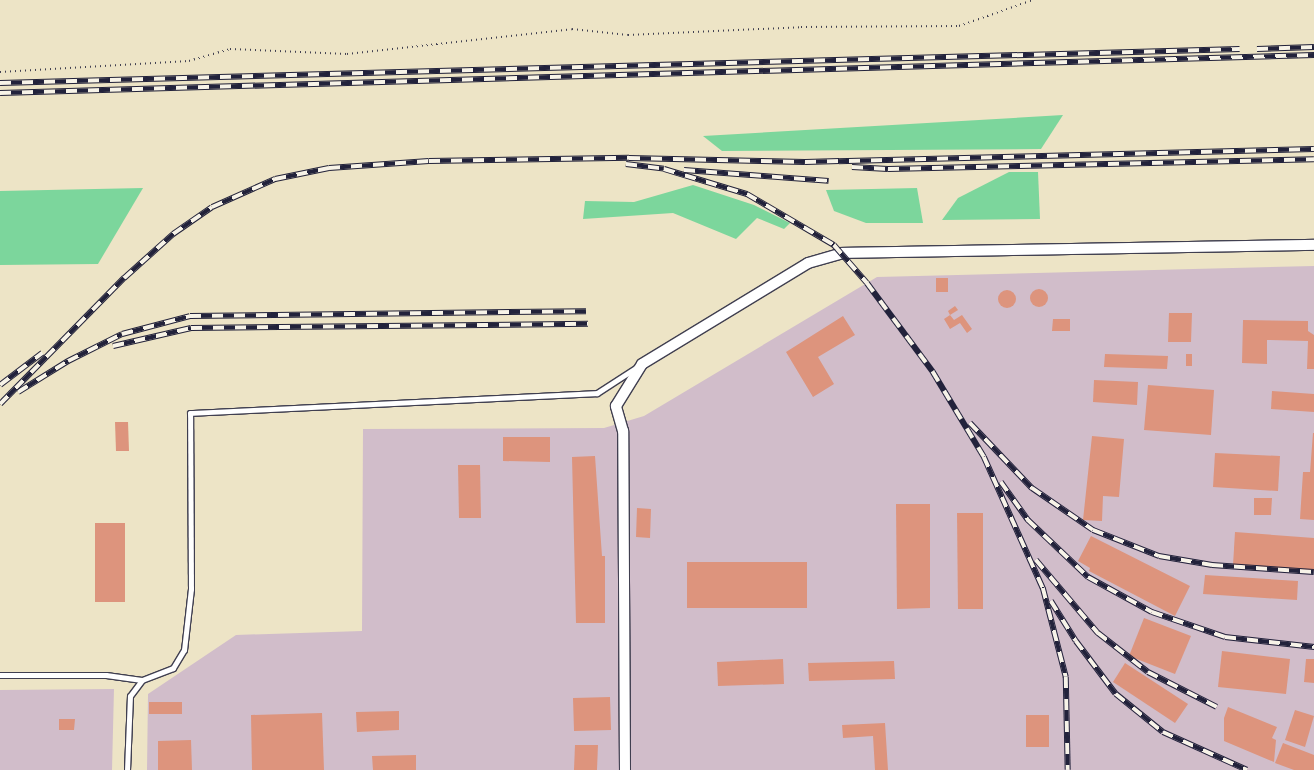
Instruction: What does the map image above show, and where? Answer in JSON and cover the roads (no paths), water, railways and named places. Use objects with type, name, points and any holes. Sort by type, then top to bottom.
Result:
[{"type":"street","points":[[625,770],[623,431],[616,406],[642,364],[808,263],[843,253],[1314,245]]},
{"type":"lane","points":[[0,675],[106,675],[142,680],[173,668],[184,650],[192,589],[190,413],[597,393],[642,364]]},
{"type":"lane","points":[[127,770],[130,696],[142,680]]},
{"type":"railway","points":[[1257,49],[1314,47]]},
{"type":"railway","points":[[0,83],[1240,49]]},
{"type":"railway","points":[[0,93],[1314,55]]},
{"type":"railway","points":[[0,404],[124,278],[173,234],[212,207],[275,179],[329,168],[429,161],[629,158],[805,162],[1314,149]]},
{"type":"railway","points":[[852,167],[888,169],[1314,159]]},
{"type":"railway","points":[[626,164],[664,169],[747,194],[834,245],[867,283],[933,372],[984,457],[1043,588],[1066,677],[1068,770]]},
{"type":"railway","points":[[684,170],[829,181]]},
{"type":"railway","points":[[18,392],[68,361],[122,334],[190,316],[586,311]]},
{"type":"railway","points":[[113,346],[191,328],[588,324]]},
{"type":"railway","points":[[0,385],[42,353]]},
{"type":"railway","points":[[970,423],[1032,488],[1093,530],[1159,556],[1212,565],[1314,572]]},
{"type":"railway","points":[[1001,482],[1028,520],[1088,577],[1152,612],[1225,637],[1314,647]]},
{"type":"railway","points":[[1036,560],[1098,633],[1148,672],[1217,707]]},
{"type":"railway","points":[[1051,601],[1076,641],[1116,694],[1163,732],[1247,770]]}]
